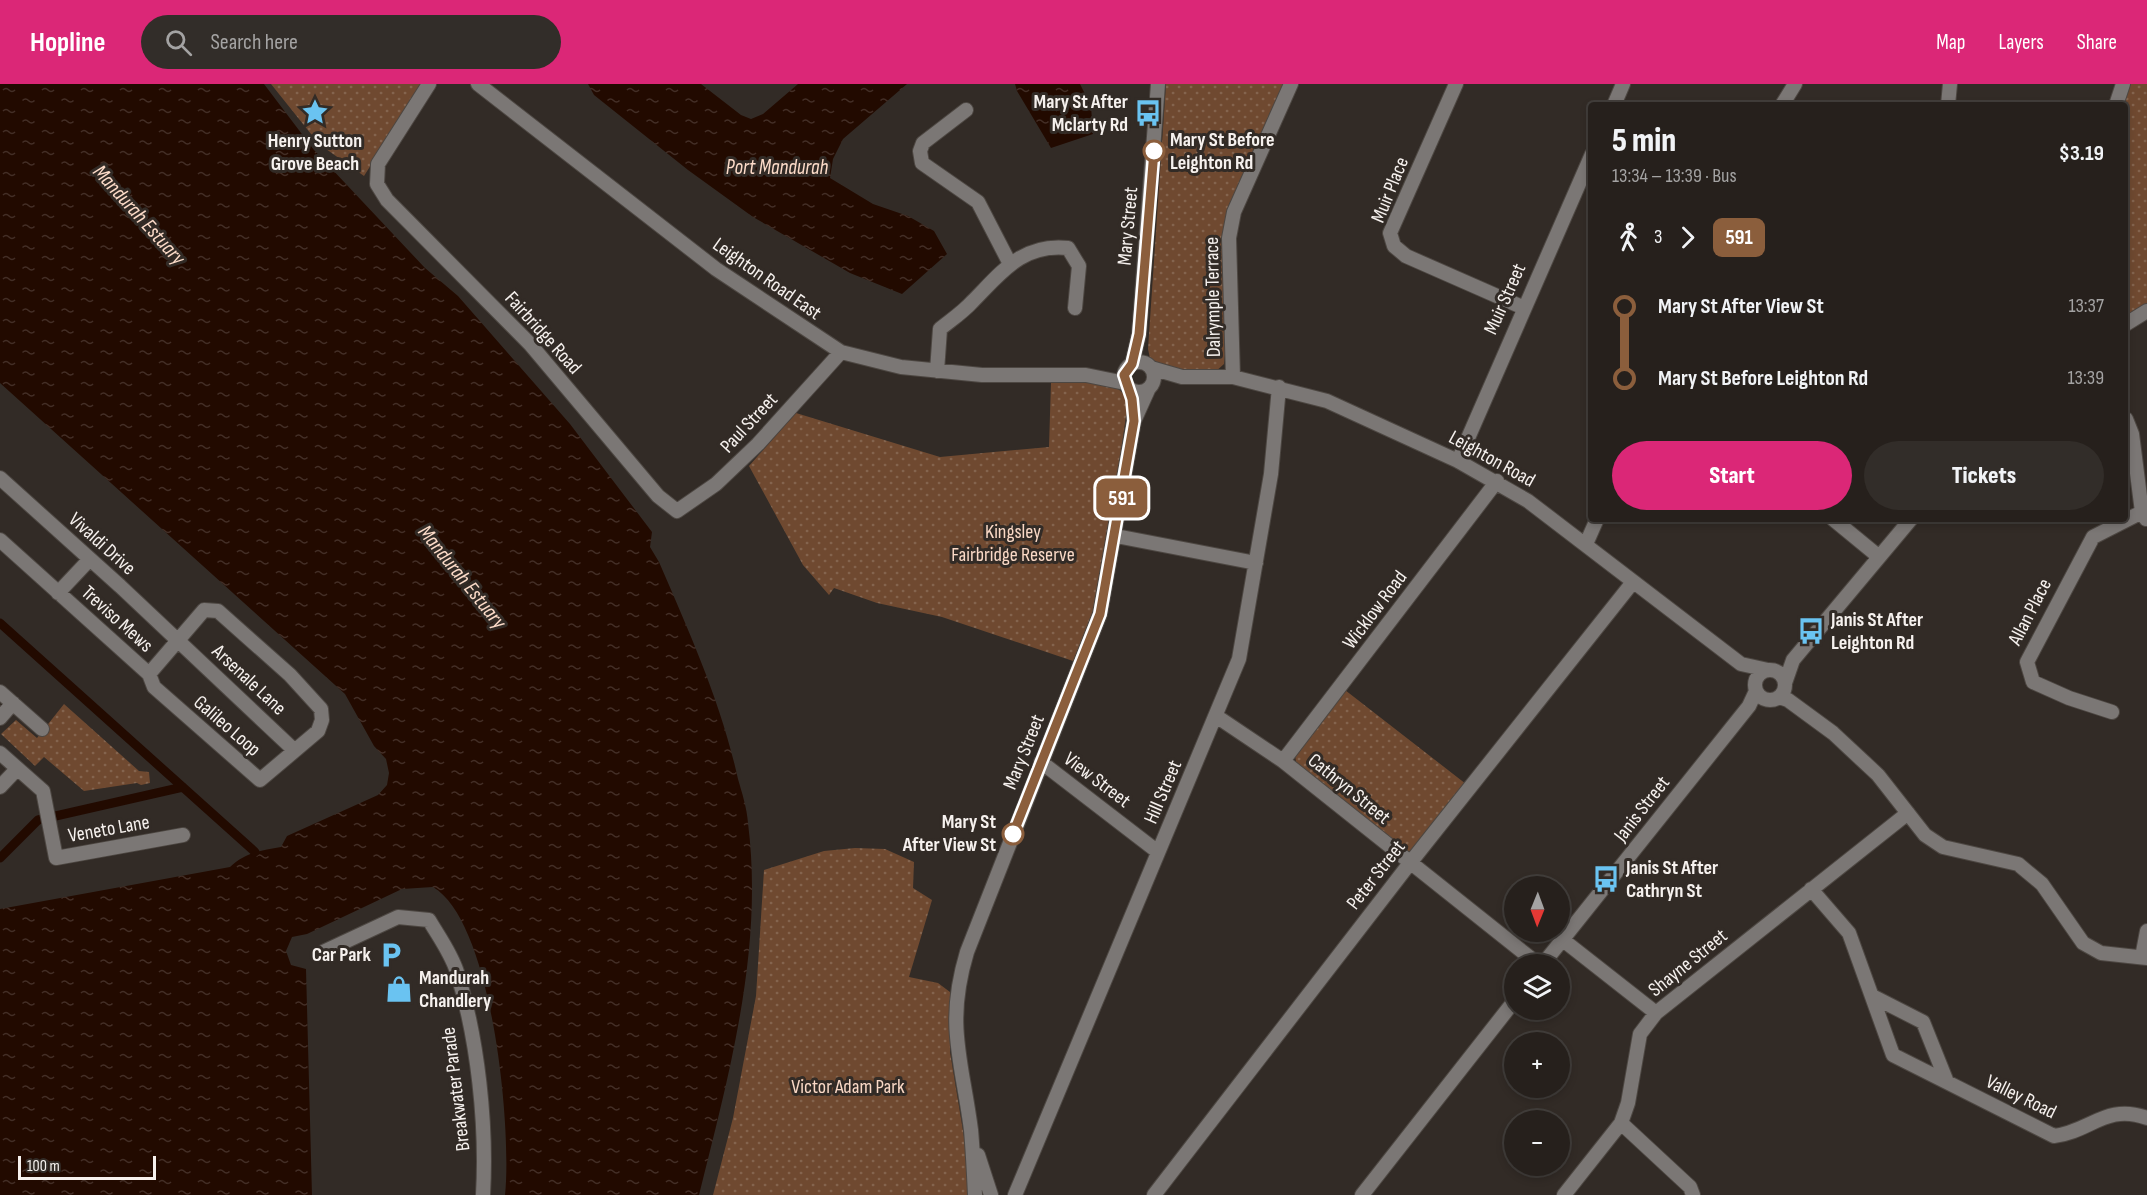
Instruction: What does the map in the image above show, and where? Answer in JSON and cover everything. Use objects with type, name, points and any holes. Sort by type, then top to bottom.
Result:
[{"type":"street","name":"Fairbridge Road","points":[[429,84],[378,164],[377,184],[387,200],[530,344],[657,496],[677,511]]},
{"type":"street","name":"Leighton Road East","points":[[478,84],[494,89],[716,269],[841,352],[901,367],[982,375],[1086,375],[1130,366]]},
{"type":"street","name":"Mary Street","points":[[1134,421],[1127,385],[1139,334],[1158,84]]},
{"type":"street","name":"Dalrymple Terrace","points":[[1233,377],[1229,238],[1234,212],[1291,84]]},
{"type":"street","name":"Muir Place","points":[[1456,84],[1390,233],[1394,246],[1406,256],[1522,308]]},
{"type":"street","points":[[1615,102],[1623,84]]},
{"type":"street","points":[[1948,102],[1950,84]]},
{"type":"street","points":[[2117,102],[2123,84]]},
{"type":"street","points":[[966,110],[923,143],[920,151],[922,163],[978,202],[1009,262]]},
{"type":"street","name":"Muir Street","points":[[1458,461],[1522,308],[1588,163]]},
{"type":"street","points":[[937,371],[940,329],[970,304],[1009,262],[1051,246],[1068,248],[1079,266],[1075,308]]},
{"type":"street","points":[[2128,323],[2147,311]]},
{"type":"street","name":"Mary Street","points":[[975,1195],[971,1130],[956,1043],[959,983],[967,952],[1100,614],[1116,536],[1134,421],[1155,377],[1139,334]]},
{"type":"street","name":"Paul Street","points":[[677,511],[716,484],[758,444],[841,352]]},
{"type":"street","points":[[1130,366],[1149,366]]},
{"type":"street","name":"Leighton Road","points":[[1149,366],[1182,377]]},
{"type":"street","name":"Leighton Road East","points":[[1086,375],[1127,385]]},
{"type":"street","name":"Leighton Road","points":[[1150,387],[1182,377],[1233,377],[1279,387],[1327,401],[1458,461],[1497,481],[1586,544],[1741,664],[1759,691]]},
{"type":"street","points":[[1127,385],[1139,393],[1150,387]]},
{"type":"street","name":"Hill Street","points":[[1016,1195],[1239,659],[1271,474],[1279,387]]},
{"type":"street","points":[[2128,424],[2132,434],[2145,516]]},
{"type":"street","name":"Wicklow Road","points":[[1282,761],[1497,481]]},
{"type":"street","name":"Vivaldi Drive","points":[[2,483],[90,559],[177,639]]},
{"type":"street","name":"Allan Place","points":[[2112,712],[2069,698],[2033,682],[2027,662],[2092,537],[2145,516]]},
{"type":"street","points":[[1586,544],[1596,522]]},
{"type":"street","points":[[1837,522],[1878,556]]},
{"type":"street","points":[[1784,692],[1793,660],[1908,522]]},
{"type":"street","points":[[1116,536],[1256,563]]},
{"type":"street","name":"Treviso Mews","points":[[0,540],[149,674]]},
{"type":"street","name":"Treviso Mews","points":[[58,593],[90,559]]},
{"type":"street","name":"Peter Street","points":[[1154,1195],[1410,863],[1633,582]]},
{"type":"street","name":"Galileo Loop","points":[[204,610],[218,611],[290,675],[321,709],[322,720],[318,731],[260,780],[154,687],[149,674],[177,639],[204,610]]},
{"type":"street","name":"Arsenale Lane","points":[[177,639],[294,750]]},
{"type":"street","points":[[1793,660],[1759,675],[1759,691],[1784,692],[1878,775],[1920,825],[1944,842],[1988,850],[2019,859],[2043,876],[2086,939],[2117,955],[2144,958],[2147,931]]},
{"type":"street","name":"Leighton Road","points":[[1741,664],[1771,670]]},
{"type":"street","points":[[1771,670],[1781,674],[1784,692]]},
{"type":"street","name":"Janis Street","points":[[1570,931],[1759,691]]},
{"type":"street","points":[[0,692],[42,729]]},
{"type":"street","points":[[0,718],[13,703]]},
{"type":"street","name":"Cathryn Street","points":[[1216,716],[1282,761],[1525,954]]},
{"type":"street","name":"Veneto Lane","points":[[0,753],[43,791],[56,858],[183,835]]},
{"type":"street","name":"View Street","points":[[1041,762],[1158,852]]},
{"type":"street","points":[[0,787],[16,769]]},
{"type":"street","name":"Shayne Street","points":[[1564,1195],[1621,1123],[1628,1103],[1640,1034],[1656,1013],[1908,813]]},
{"type":"street","name":"Valley Road","points":[[1811,889],[1849,933],[1893,1055],[2054,1136],[2065,1135],[2111,1114],[2132,1113],[2147,1118]]},
{"type":"street","name":"Breakwater Parade","points":[[323,952],[398,917],[429,920],[447,949],[457,972],[471,1035],[483,1124],[483,1195]]},
{"type":"street","name":"Janis Street","points":[[1551,954],[1561,942]]},
{"type":"street","points":[[1566,942],[1656,1013]]},
{"type":"street","points":[[1874,998],[1923,1022],[1947,1082]]},
{"type":"street","points":[[1362,1195],[1504,1014]]},
{"type":"street","points":[[1621,1123],[1690,1187],[1693,1195]]},
{"type":"street","name":"Mary Street","points":[[971,1130],[991,1195]]},
{"type":"green space","points":[[271,84],[422,84],[364,176],[319,144]]},
{"type":"green space","points":[[1166,84],[1285,84],[1224,243],[1225,354],[1224,364],[1215,372],[1167,371],[1151,363],[1148,349]]},
{"type":"green space","points":[[2131,84],[2147,84],[2147,304],[2128,317],[2128,102],[2122,102]]},
{"type":"green space","name":"Kingsley Fairbridge Reserve","points":[[1051,382],[1106,384],[1123,393],[1128,402],[1101,592],[1076,662],[942,617],[877,603],[834,588],[829,595],[803,565],[749,466],[796,413],[940,457],[1049,447]]},
{"type":"green space","points":[[1345,690],[1466,784],[1411,851],[1404,851],[1297,767],[1295,756]]},
{"type":"green space","points":[[64,704],[139,771],[149,772],[150,783],[84,791],[44,757],[35,766],[1,734],[16,720],[37,738]]},
{"type":"green space","name":"Victor Adam Park","points":[[855,848],[885,849],[914,862],[913,888],[932,900],[909,977],[938,983],[950,992],[950,1052],[967,1155],[970,1195],[713,1195],[733,1118],[756,996],[764,870],[824,851]]},
{"type":"water","name":"Mandurah Estuary","points":[[0,84],[264,84],[314,150],[425,268],[458,296],[570,424],[652,532],[650,547],[659,562],[693,642],[723,723],[747,812],[752,870],[751,917],[741,1011],[722,1104],[699,1195],[505,1195],[505,1124],[501,1078],[484,983],[471,941],[454,908],[433,887],[402,889],[307,934],[292,937],[286,951],[291,965],[306,969],[312,1195],[0,1195],[0,909],[230,867],[241,858],[281,847],[287,836],[378,795],[387,785],[389,773],[386,759],[374,746],[345,694],[0,383]]},
{"type":"water","name":"Port Mandurah","points":[[588,84],[701,84],[741,115],[751,119],[763,114],[798,84],[907,84],[843,139],[833,159],[830,178],[873,204],[908,216],[934,231],[947,254],[902,294],[850,273],[753,217],[688,170],[594,95]]},
{"type":"water","points":[[1015,84],[1080,84],[1091,106],[1093,134],[1051,148]]},
{"type":"waterway","points":[[0,623],[255,852]]},
{"type":"waterway","points":[[0,858],[38,820],[183,787]]},
{"type":"bus line","name":"591","points":[[1013,834],[1096,626],[1107,585],[1134,421],[1131,413],[1132,399],[1124,375],[1132,364],[1139,334],[1154,151]]},
{"type":"place","name":"Henry Sutton Grove Beach","points":[[315,112]]},
{"type":"place","name":"Mary St After Mclarty Rd","points":[[1148,113]]},
{"type":"place","name":"Mary St Before Leighton Rd","points":[[1154,151]]},
{"type":"place","name":"Janis St After Leighton Rd","points":[[1811,631]]},
{"type":"place","name":"Mary St After View St","points":[[1013,834]]},
{"type":"place","name":"Janis St After Cathryn St","points":[[1606,879]]},
{"type":"place","name":"Car Park","points":[[391,955]]},
{"type":"place","name":"Mandurah Chandlery","points":[[399,989]]}]
